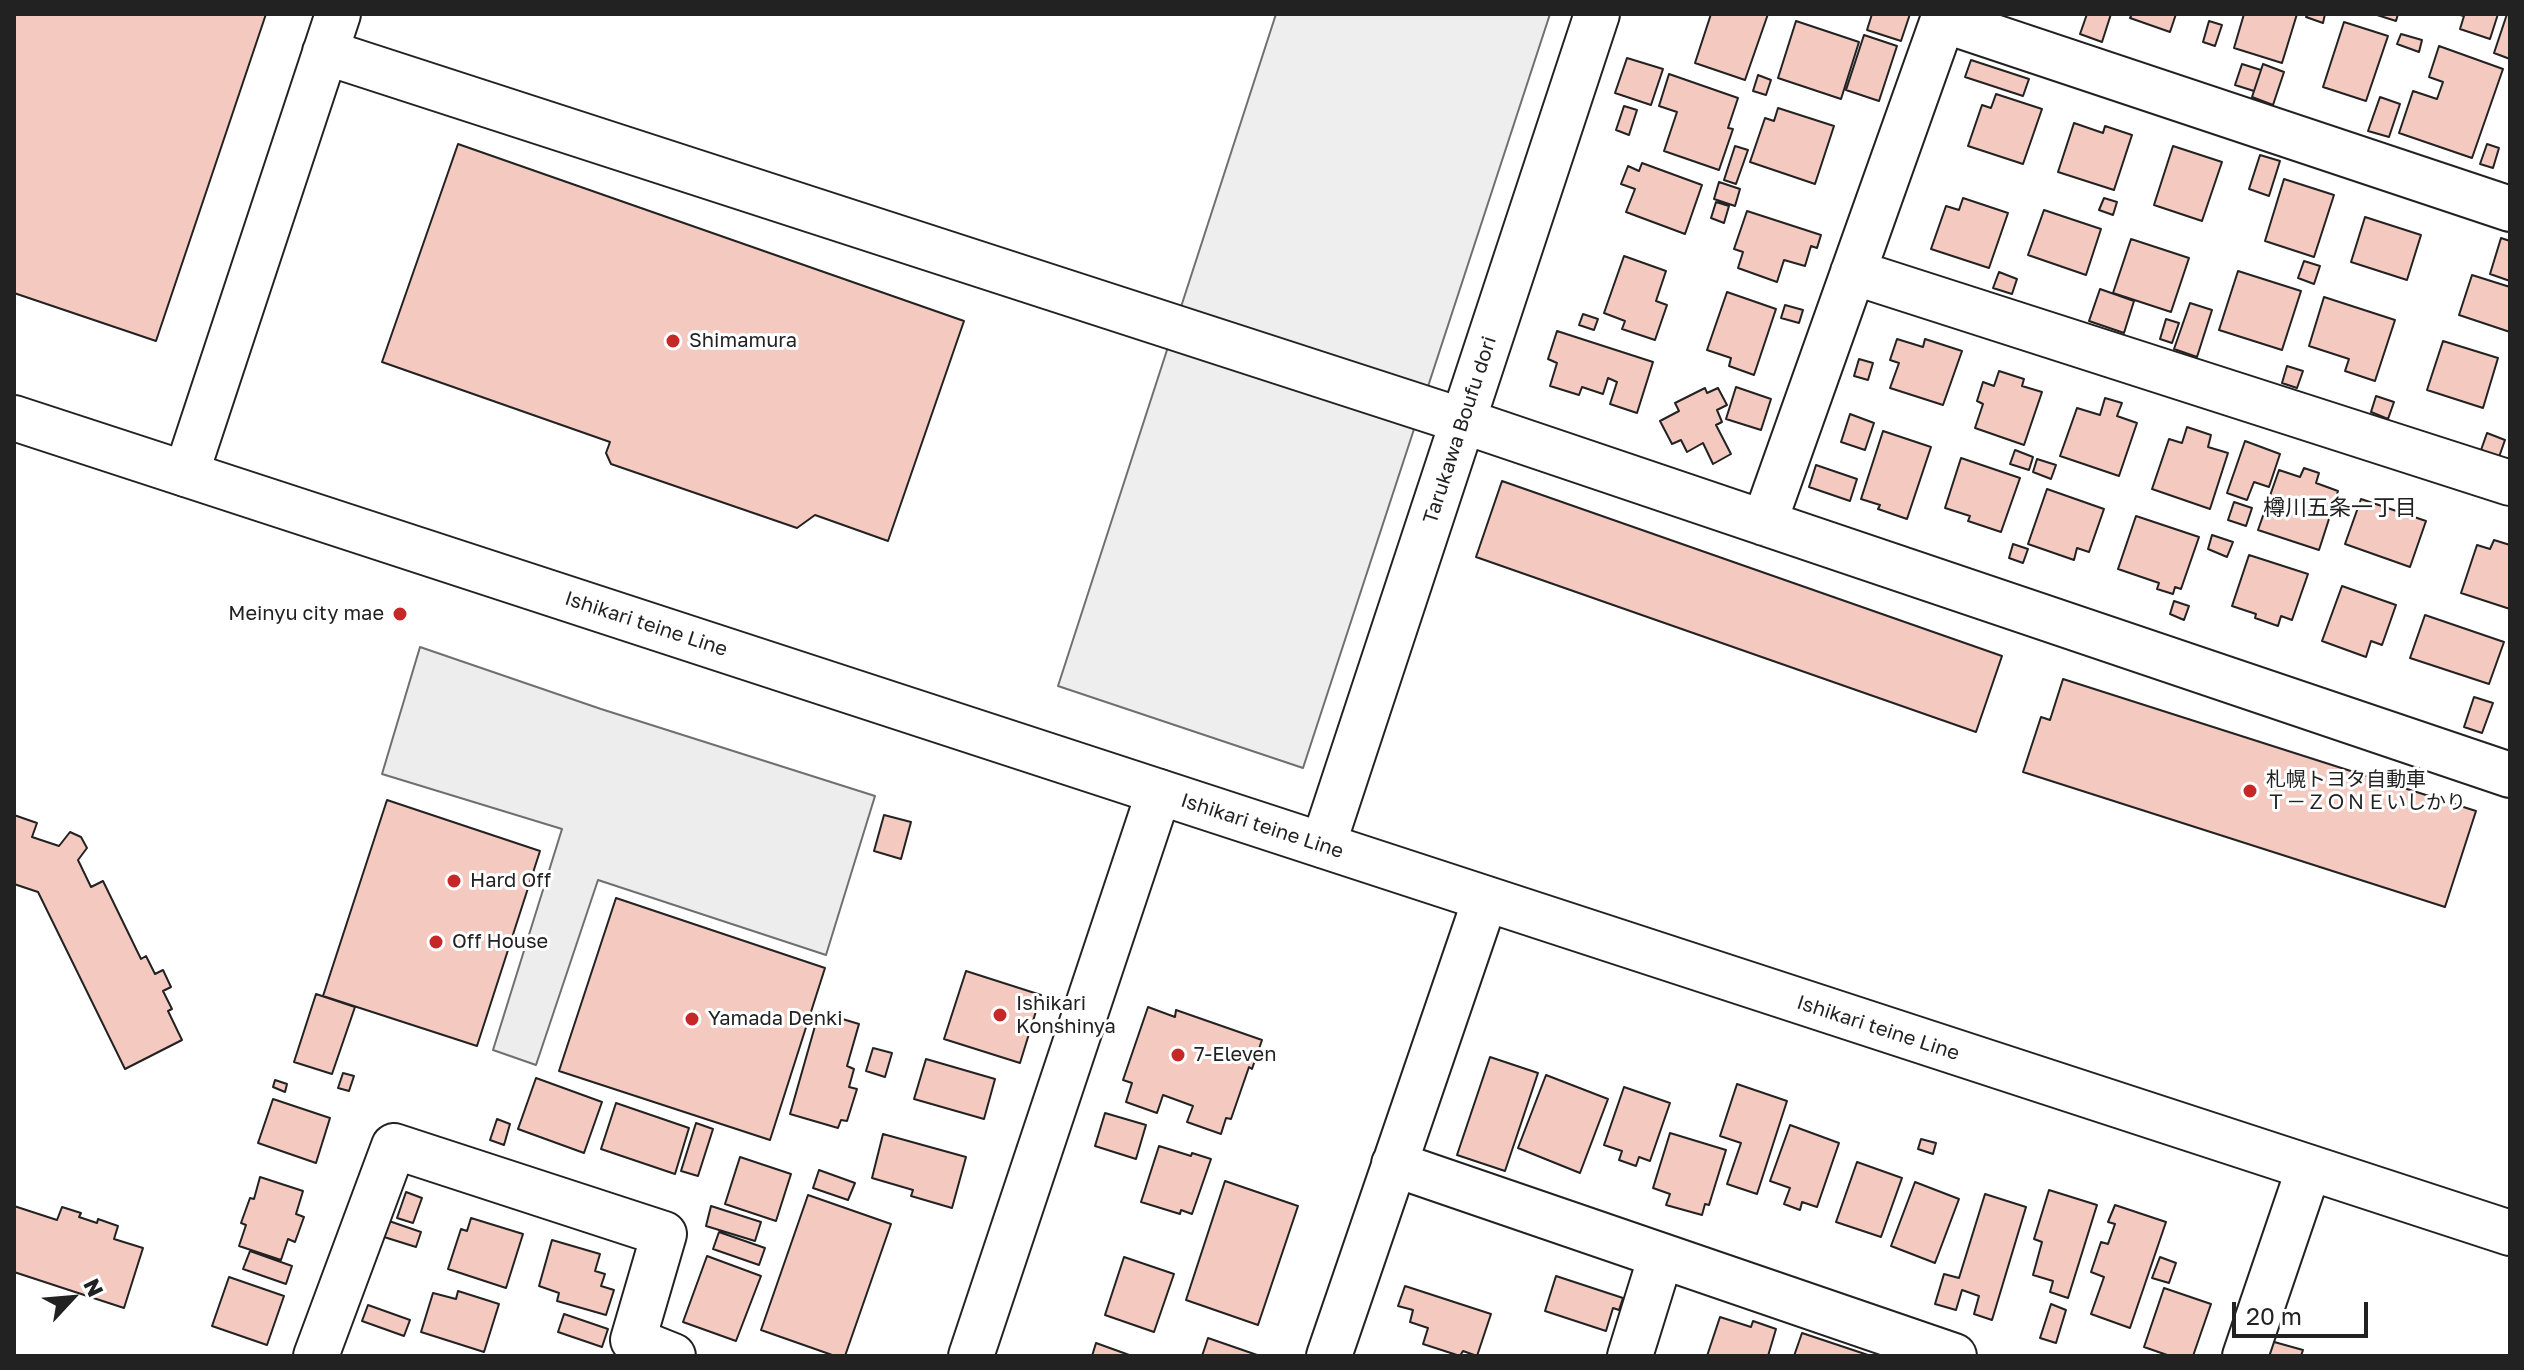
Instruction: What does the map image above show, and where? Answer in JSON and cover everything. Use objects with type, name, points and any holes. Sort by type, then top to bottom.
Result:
[{"type":"street","name":"Tarukawa Boufu dori","points":[[1323,845],[1597,14]]},
{"type":"street","points":[[1764,523],[1944,17],[2510,209]]},
{"type":"street","points":[[186,474],[332,33],[1463,421],[2510,775]]},
{"type":"street","points":[[1853,272],[2510,483]]},
{"type":"street","name":"Ishikari teine Line","points":[[14,418],[2510,1233]]},
{"type":"street","points":[[971,1356],[1159,792]]},
{"type":"street","points":[[1329,1356],[1485,900]]},
{"type":"street","points":[[316,1356],[394,1146],[664,1234],[633,1340],[673,1356]]},
{"type":"street","points":[[1394,1164],[1943,1354]]},
{"type":"street","points":[[2245,1356],[2309,1168]]},
{"type":"street","points":[[1630,1356],[1661,1256]]},
{"type":"shaded area","points":[[1276,14],[1550,14],[1303,768],[1058,686]]},
{"type":"shaded area","points":[[420,647],[601,709],[875,796],[826,955],[598,880],[536,1065],[493,1050],[562,829],[382,774]]},
{"type":"building","points":[[14,14],[266,14],[156,341],[14,293]]},
{"type":"building","points":[[1711,14],[1768,14],[1745,80],[1695,63]]},
{"type":"building","points":[[1872,14],[1910,14],[1901,41],[1867,30]]},
{"type":"building","points":[[2087,14],[2111,14],[2102,42],[2080,34]]},
{"type":"building","points":[[2132,14],[2176,14],[2170,32],[2130,18]]},
{"type":"building","points":[[2244,14],[2297,14],[2282,63],[2234,48]]},
{"type":"building","points":[[2308,14],[2325,14],[2323,23],[2306,17]]},
{"type":"building","points":[[2374,14],[2398,14],[2396,21]]},
{"type":"building","points":[[2456,14],[2498,14],[2490,39],[2460,29],[2464,16]]},
{"type":"building","points":[[2507,14],[2510,14],[2510,59],[2494,53]]},
{"type":"building","points":[[1796,21],[1859,42],[1841,99],[1778,78]]},
{"type":"building","points":[[2209,21],[2222,25],[2215,46],[2203,42]]},
{"type":"building","points":[[2344,22],[2388,36],[2366,101],[2323,87]]},
{"type":"building","points":[[2401,34],[2422,40],[2419,52],[2397,44]]},
{"type":"building","points":[[1864,35],[1897,46],[1879,101],[1846,90]]},
{"type":"building","points":[[2439,46],[2503,69],[2472,158],[2399,133],[2413,91],[2437,99],[2443,82],[2429,77]]},
{"type":"building","points":[[1627,58],[1663,69],[1651,105],[1615,93]]},
{"type":"building","points":[[1971,60],[2029,79],[2023,96],[1965,77]]},
{"type":"building","points":[[2242,64],[2261,70],[2254,91],[2235,85]]},
{"type":"building","points":[[2263,64],[2284,72],[2273,105],[2252,97]]},
{"type":"building","points":[[1669,74],[1738,98],[1728,128],[1733,129],[1719,170],[1664,151],[1677,112],[1659,106]]},
{"type":"building","points":[[1758,75],[1771,80],[1766,95],[1753,91]]},
{"type":"building","points":[[1996,94],[2042,109],[2023,164],[1968,146],[1982,105],[1991,108]]},
{"type":"building","points":[[2380,97],[2400,104],[2389,137],[2368,131]]},
{"type":"building","points":[[1624,106],[1637,110],[1629,135],[1616,130]]},
{"type":"building","points":[[1778,108],[1834,126],[1815,184],[1750,162],[1765,118],[1774,121]]},
{"type":"building","points":[[2074,123],[2103,133],[2105,126],[2132,135],[2114,190],[2058,172]]},
{"type":"building","name":"Shimamura","points":[[458,144],[964,321],[888,541],[815,515],[797,528],[611,464],[606,453],[610,442],[382,362]]},
{"type":"building","points":[[2487,144],[2499,148],[2493,168],[2480,164]]},
{"type":"building","points":[[1735,146],[1748,150],[1736,184],[1724,180]]},
{"type":"building","points":[[2173,146],[2222,162],[2202,221],[2154,205]]},
{"type":"building","points":[[2260,155],[2280,161],[2269,196],[2249,189]]},
{"type":"building","points":[[1642,163],[1702,185],[1685,234],[1626,212],[1635,189],[1621,184],[1628,166],[1639,171]]},
{"type":"building","points":[[2284,179],[2334,195],[2314,257],[2265,241]]},
{"type":"building","points":[[1719,182],[1740,189],[1735,206],[1714,199]]},
{"type":"building","points":[[1963,198],[2008,213],[1989,268],[1931,249],[1946,206],[1959,210]]},
{"type":"building","points":[[2104,198],[2117,202],[2113,215],[2099,210]]},
{"type":"building","points":[[1716,202],[1729,206],[1724,223],[1711,218]]},
{"type":"building","points":[[2044,210],[2101,229],[2086,275],[2028,255]]},
{"type":"building","points":[[1747,211],[1821,235],[1817,248],[1811,246],[1805,266],[1784,260],[1777,282],[1738,268],[1743,252],[1734,249]]},
{"type":"building","points":[[2365,217],[2421,235],[2407,280],[2351,262]]},
{"type":"building","points":[[2501,238],[2510,241],[2510,281],[2490,274]]},
{"type":"building","points":[[2131,239],[2189,258],[2171,312],[2113,293]]},
{"type":"building","points":[[1624,256],[1666,271],[1656,301],[1667,305],[1655,340],[1622,329],[1625,321],[1604,313]]},
{"type":"building","points":[[2304,261],[2320,266],[2314,284],[2298,278]]},
{"type":"building","points":[[2238,271],[2301,291],[2282,350],[2219,330]]},
{"type":"building","points":[[1999,272],[2017,279],[2012,294],[1993,288]]},
{"type":"building","points":[[2472,275],[2510,287],[2510,332],[2459,315]]},
{"type":"building","points":[[2100,289],[2134,301],[2124,333],[2089,321]]},
{"type":"building","points":[[1727,292],[1776,309],[1754,375],[1729,366],[1731,358],[1707,350]]},
{"type":"building","points":[[2324,297],[2395,320],[2375,381],[2345,371],[2349,359],[2309,346]]},
{"type":"building","points":[[2190,303],[2212,310],[2197,357],[2174,349]]},
{"type":"building","points":[[1785,305],[1803,310],[1799,323],[1781,318]]},
{"type":"building","points":[[1583,314],[1598,319],[1594,330],[1579,325]]},
{"type":"building","points":[[2166,319],[2179,323],[2172,343],[2160,339]]},
{"type":"building","points":[[1557,331],[1653,362],[1637,413],[1610,404],[1617,382],[1608,378],[1603,394],[1582,387],[1579,395],[1550,386],[1557,363],[1548,359]]},
{"type":"building","points":[[1897,339],[1923,347],[1925,339],[1962,351],[1943,405],[1890,388],[1899,363],[1890,360]]},
{"type":"building","points":[[2443,341],[2498,358],[2483,408],[2427,390]]},
{"type":"building","points":[[1859,359],[1873,363],[1868,380],[1854,376]]},
{"type":"building","points":[[2287,366],[2303,371],[2297,388],[2282,383]]},
{"type":"building","points":[[1999,371],[2024,379],[2022,386],[2042,392],[2024,445],[1975,428],[1983,404],[1977,401],[1983,382],[1994,386]]},
{"type":"building","points":[[1736,387],[1771,399],[1761,430],[1726,419]]},
{"type":"building","points":[[1705,388],[1707,393],[1718,388],[1727,405],[1717,410],[1722,422],[1716,425],[1731,454],[1713,464],[1703,443],[1687,452],[1681,440],[1672,444],[1660,421],[1679,411],[1675,403]]},
{"type":"building","points":[[2376,396],[2394,402],[2388,419],[2371,412]]},
{"type":"building","points":[[2105,398],[2122,403],[2117,416],[2137,423],[2119,476],[2060,456],[2077,408],[2100,415]]},
{"type":"building","points":[[1850,414],[1874,423],[1865,450],[1841,442]]},
{"type":"building","points":[[2187,427],[2211,435],[2208,447],[2228,453],[2210,509],[2152,489],[2169,439],[2182,443]]},
{"type":"building","points":[[1883,431],[1931,447],[1907,519],[1861,499]]},
{"type":"building","points":[[2487,433],[2505,440],[2499,457],[2481,450]]},
{"type":"building","points":[[2245,441],[2280,454],[2269,487],[2254,482],[2247,500],[2227,493]]},
{"type":"building","points":[[2015,450],[2033,457],[2029,470],[2010,464]]},
{"type":"building","points":[[1961,458],[2020,478],[2001,532],[1968,521],[1970,516],[1945,508]]},
{"type":"building","points":[[2037,459],[2056,465],[2051,479],[2033,472]]},
{"type":"building","points":[[1816,465],[1857,479],[1850,501],[1809,487]]},
{"type":"building","points":[[2304,468],[2319,473],[2316,483],[2338,491],[2319,550],[2258,530],[2279,470],[2300,477]]},
{"type":"building","points":[[1502,481],[2002,656],[1976,732],[1476,557]]},
{"type":"building","points":[[2047,489],[2104,509],[2089,552],[2077,548],[2074,560],[2028,544]]},
{"type":"building","points":[[2361,499],[2426,521],[2410,567],[2345,544]]},
{"type":"building","points":[[2234,502],[2252,508],[2246,526],[2228,520]]},
{"type":"building","points":[[2136,516],[2199,537],[2181,589],[2175,587],[2173,594],[2157,589],[2159,583],[2118,569]]},
{"type":"building","points":[[2212,535],[2233,542],[2227,557],[2208,549]]},
{"type":"building","points":[[2494,540],[2510,545],[2510,609],[2461,593],[2477,545],[2490,549]]},
{"type":"building","points":[[2013,544],[2028,549],[2023,563],[2009,558]]},
{"type":"building","points":[[2249,555],[2308,574],[2292,620],[2281,616],[2278,626],[2232,606]]},
{"type":"building","points":[[2342,586],[2396,605],[2382,645],[2371,641],[2366,657],[2322,641]]},
{"type":"building","points":[[2174,601],[2189,606],[2184,620],[2170,614]]},
{"type":"building","points":[[2425,615],[2504,642],[2489,684],[2410,658]]},
{"type":"building","name":"札幌トヨタ自動車 Ｔ－ＺＯＮＥいしかり","points":[[2063,679],[2476,811],[2445,907],[2023,772],[2041,717],[2050,720]]},
{"type":"building","points":[[2474,697],[2493,703],[2482,733],[2464,727]]},
{"type":"building","points":[[387,800],[540,851],[477,1046],[323,996]]},
{"type":"building","points":[[14,815],[37,823],[32,837],[59,846],[70,832],[81,837],[87,848],[78,860],[91,887],[103,881],[141,959],[146,956],[155,974],[163,970],[171,987],[163,991],[172,1009],[168,1011],[182,1040],[125,1069],[38,892],[14,884]]},
{"type":"building","points":[[884,815],[911,822],[901,859],[874,851]]},
{"type":"building","name":"Yamada Denki","points":[[616,898],[825,968],[770,1140],[559,1071]]},
{"type":"building","points":[[966,971],[1041,995],[1020,1063],[944,1039]]},
{"type":"building","points":[[316,994],[355,1007],[332,1074],[294,1062]]},
{"type":"building","points":[[1148,1007],[1175,1017],[1176,1010],[1262,1040],[1231,1119],[1226,1118],[1221,1134],[1187,1122],[1193,1106],[1163,1095],[1157,1113],[1126,1102],[1132,1083],[1123,1080]]},
{"type":"building","points":[[819,1012],[859,1024],[847,1066],[854,1069],[849,1087],[857,1089],[847,1121],[841,1120],[838,1128],[790,1114]]},
{"type":"building","points":[[873,1048],[892,1053],[885,1077],[866,1071]]},
{"type":"building","points":[[1490,1057],[1538,1073],[1505,1171],[1457,1155]]},
{"type":"building","points":[[926,1059],[995,1079],[984,1119],[914,1099]]},
{"type":"building","points":[[343,1073],[354,1076],[349,1091],[338,1088]]},
{"type":"building","points":[[1546,1075],[1608,1099],[1580,1173],[1518,1148]]},
{"type":"building","points":[[536,1078],[602,1102],[584,1153],[518,1129]]},
{"type":"building","points":[[275,1080],[287,1084],[285,1092],[273,1087]]},
{"type":"building","points":[[1737,1084],[1787,1101],[1757,1194],[1727,1184],[1741,1143],[1720,1136]]},
{"type":"building","points":[[1624,1087],[1670,1103],[1650,1161],[1639,1157],[1636,1166],[1619,1160],[1622,1151],[1604,1145]]},
{"type":"building","points":[[273,1099],[330,1118],[316,1163],[258,1143]]},
{"type":"building","points":[[616,1103],[689,1128],[675,1174],[601,1149]]},
{"type":"building","points":[[1105,1113],[1146,1125],[1136,1159],[1095,1146]]},
{"type":"building","points":[[497,1119],[510,1124],[504,1145],[490,1140]]},
{"type":"building","points":[[696,1123],[713,1129],[698,1176],[681,1171]]},
{"type":"building","points":[[1790,1125],[1839,1143],[1817,1207],[1802,1202],[1800,1210],[1784,1204],[1790,1188],[1770,1181]]},
{"type":"building","points":[[1670,1133],[1726,1150],[1709,1205],[1705,1204],[1702,1215],[1666,1205],[1670,1194],[1653,1188]]},
{"type":"building","points":[[883,1134],[966,1157],[952,1208],[911,1196],[913,1190],[872,1178]]},
{"type":"building","points":[[1921,1139],[1936,1143],[1933,1154],[1918,1149]]},
{"type":"building","points":[[1159,1146],[1211,1159],[1192,1214],[1181,1210],[1180,1214],[1141,1202]]},
{"type":"building","points":[[740,1157],[791,1174],[776,1221],[725,1204]]},
{"type":"building","points":[[1857,1162],[1902,1178],[1881,1237],[1836,1222]]},
{"type":"building","points":[[819,1170],[855,1183],[848,1200],[813,1188]]},
{"type":"building","points":[[260,1177],[303,1191],[296,1214],[304,1217],[295,1242],[288,1239],[281,1260],[239,1246],[246,1225],[241,1223],[250,1198],[254,1199]]},
{"type":"building","points":[[1225,1181],[1298,1206],[1258,1325],[1186,1300]]},
{"type":"building","points":[[1915,1182],[1959,1199],[1935,1263],[1891,1246]]},
{"type":"building","points":[[2049,1190],[2097,1205],[2068,1298],[2050,1292],[2053,1281],[2033,1275],[2042,1242],[2034,1239]]},
{"type":"building","points":[[406,1192],[422,1198],[413,1223],[397,1218]]},
{"type":"building","points":[[1985,1194],[2026,1207],[1992,1320],[1974,1314],[1979,1296],[1962,1290],[1956,1310],[1935,1304],[1944,1274],[1959,1278]]},
{"type":"building","points":[[808,1195],[891,1224],[845,1356],[835,1356],[761,1330]]},
{"type":"building","points":[[2115,1205],[2166,1222],[2130,1328],[2091,1314],[2104,1277],[2091,1272],[2101,1242],[2108,1244],[2115,1224],[2108,1222]]},
{"type":"building","points":[[14,1206],[57,1220],[62,1207],[81,1213],[79,1217],[118,1226],[114,1239],[143,1248],[124,1308],[14,1272]]},
{"type":"building","points":[[711,1206],[761,1222],[755,1241],[706,1226]]},
{"type":"building","points":[[471,1218],[523,1234],[506,1288],[448,1269],[461,1229],[467,1231]]},
{"type":"building","points":[[389,1221],[421,1232],[416,1247],[384,1237]]},
{"type":"building","points":[[719,1232],[765,1248],[759,1265],[713,1249]]},
{"type":"building","points":[[552,1240],[600,1254],[595,1271],[605,1274],[601,1286],[614,1290],[606,1315],[557,1301],[559,1293],[539,1286]]},
{"type":"building","points":[[250,1251],[292,1266],[286,1284],[243,1269]]},
{"type":"building","points":[[707,1256],[761,1276],[736,1341],[683,1322]]},
{"type":"building","points":[[1124,1257],[1174,1274],[1154,1332],[1105,1315]]},
{"type":"building","points":[[2160,1257],[2176,1263],[2169,1283],[2152,1278]]},
{"type":"building","points":[[1556,1276],[1623,1298],[1619,1310],[1613,1308],[1606,1331],[1545,1311]]},
{"type":"building","points":[[229,1277],[284,1296],[267,1345],[212,1326]]},
{"type":"building","points":[[1405,1286],[1491,1314],[1477,1356],[1463,1351],[1460,1356],[1423,1344],[1428,1328],[1410,1322],[1413,1310],[1398,1306]]},
{"type":"building","points":[[2164,1288],[2211,1304],[2193,1356],[2170,1356],[2144,1347]]},
{"type":"building","points":[[458,1291],[499,1304],[484,1352],[421,1332],[433,1293],[456,1299]]},
{"type":"building","points":[[2051,1304],[2066,1310],[2056,1343],[2040,1338]]},
{"type":"building","points":[[368,1305],[410,1320],[404,1336],[362,1321]]},
{"type":"building","points":[[564,1314],[608,1329],[602,1347],[558,1332]]},
{"type":"building","points":[[1720,1317],[1751,1327],[1753,1321],[1776,1329],[1768,1356],[1707,1356]]},
{"type":"building","points":[[1802,1333],[1871,1356],[1794,1356]]},
{"type":"building","points":[[1208,1338],[1260,1356],[1202,1356]]},
{"type":"building","points":[[2267,1340],[2303,1350],[2301,1356],[2263,1356]]},
{"type":"building","points":[[1096,1343],[1132,1356],[1092,1356]]},
{"type":"place","name":"Shimamura","points":[[673,341]]},
{"type":"place","name":"Meinyu city mae","points":[[400,614]]},
{"type":"place","name":"札幌トヨタ自動車 Ｔ－ＺＯＮＥいしかり","points":[[2250,791]]},
{"type":"place","name":"Hard Off","points":[[454,881]]},
{"type":"place","name":"Off House","points":[[436,942]]},
{"type":"place","name":"Ishikari Konshinya","points":[[1000,1015]]},
{"type":"place","name":"Yamada Denki","points":[[692,1019]]},
{"type":"place","name":"7-Eleven","points":[[1178,1055]]},
{"type":"district","name":"樽川五条一丁目","points":[[2340,508]]}]
